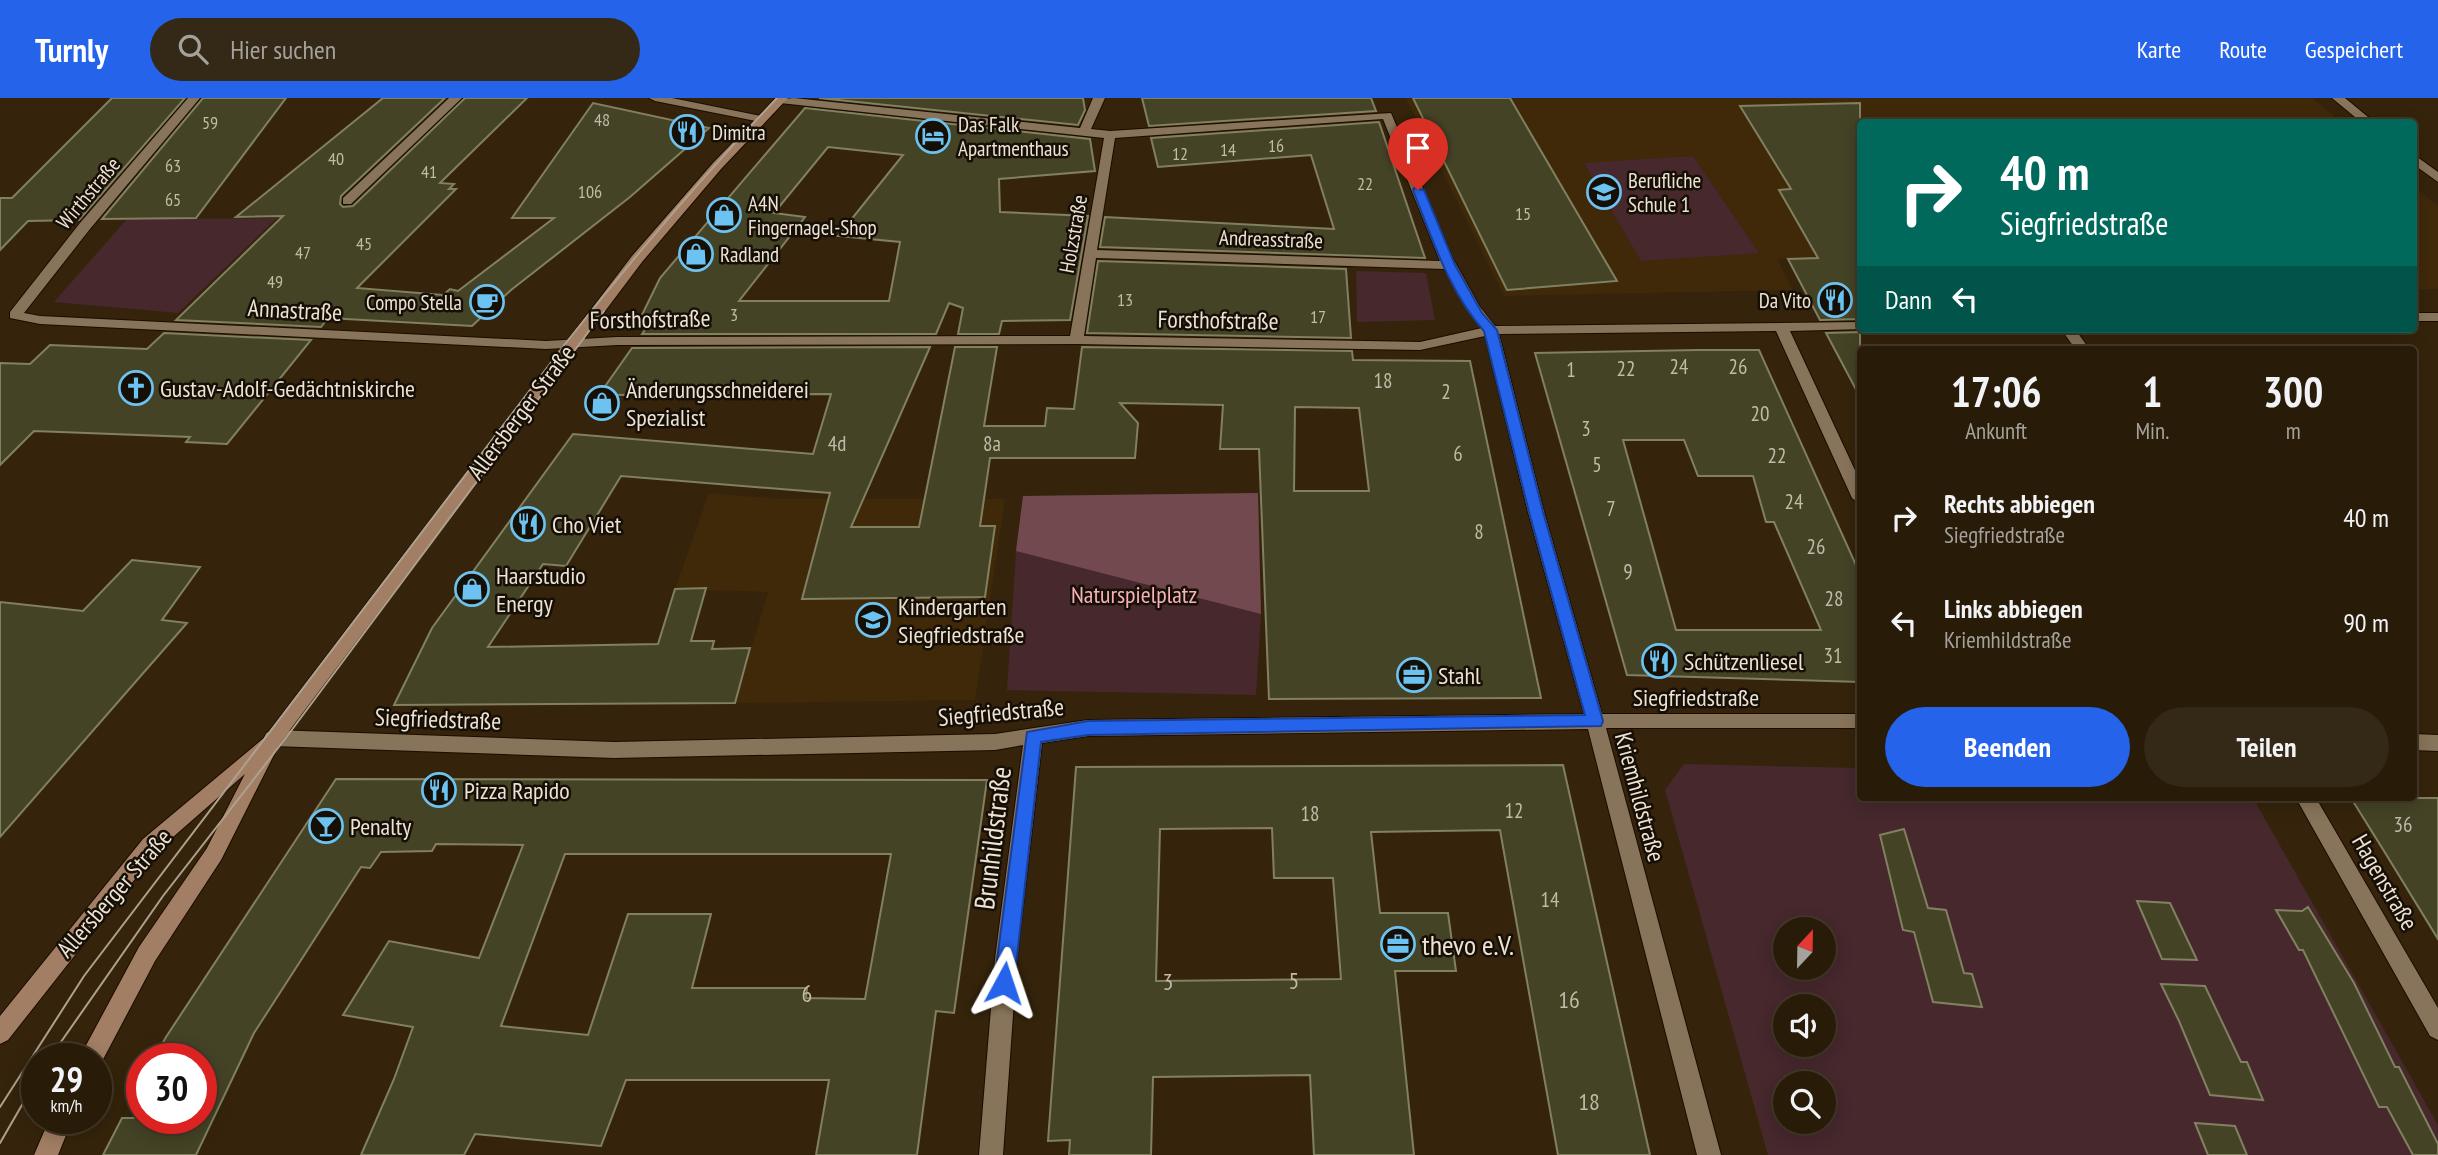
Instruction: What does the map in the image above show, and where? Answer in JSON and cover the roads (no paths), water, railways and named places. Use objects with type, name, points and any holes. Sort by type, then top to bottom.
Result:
[{"type":"main road","name":"Allersberger Straße","points":[[100,1043],[147,954],[214,854],[273,738],[637,259],[717,166],[781,99]]},
{"type":"main road","name":"Allersberger Straße","points":[[0,1033],[150,845],[273,738]]},
{"type":"main road","points":[[46,1155],[55,1134]]},
{"type":"street","name":"Wirthstraße","points":[[15,315],[85,226],[194,98]]},
{"type":"street","points":[[347,201],[456,98]]},
{"type":"street","points":[[655,98],[761,119]]},
{"type":"street","points":[[1084,133],[1099,98]]},
{"type":"street","points":[[2338,98],[2364,119]]},
{"type":"street","points":[[781,99],[1110,135],[1388,115],[1449,265],[1477,315],[1491,330]]},
{"type":"street","name":"Holzstraße","points":[[1076,340],[1110,135]]},
{"type":"street","points":[[2417,162],[2438,178]]},
{"type":"street","name":"Andreasstraße","points":[[1092,254],[1449,265]]},
{"type":"street","name":"Annastraße","points":[[15,315],[40,320],[155,326],[523,345],[572,344]]},
{"type":"street","points":[[2417,317],[2438,317]]},
{"type":"street","name":"Forsthofstraße","points":[[572,344],[617,341],[1076,340],[1420,346],[1491,330],[1857,326]]},
{"type":"street","points":[[1780,327],[1857,492]]},
{"type":"street","name":"Kriemhildstraße","points":[[1491,330],[1536,512],[1595,721],[1709,1155]]},
{"type":"street","name":"Siegfriedstraße","points":[[273,738],[614,750],[995,742],[1088,728],[1595,721],[1857,721]]},
{"type":"street","name":"Brunhildstraße","points":[[991,1155],[1006,959],[1033,737]]},
{"type":"street","points":[[2417,742],[2438,743]]},
{"type":"street","name":"Hagenstraße","points":[[2308,801],[2438,1029]]},
{"type":"tram line","points":[[0,1107],[84,976],[565,344],[668,219],[777,98]]},
{"type":"tram line","points":[[60,1043],[163,896],[285,739],[604,311]]},
{"type":"tram line","points":[[0,1143],[21,1107]]},
{"type":"place","name":"Dimitra","points":[[687,132]]},
{"type":"place","name":"Das Falk Apartmenthaus","points":[[933,136]]},
{"type":"place","name":"Berufliche Schule 1","points":[[1604,192]]},
{"type":"place","name":"A4N Fingernagel-Shop","points":[[724,215]]},
{"type":"place","name":"Radland","points":[[696,254]]},
{"type":"place","name":"Da Vito","points":[[1835,300]]},
{"type":"place","name":"Compo Stella","points":[[487,302]]},
{"type":"place","name":"Gustav-Adolf-Gedächtniskirche","points":[[136,388]]},
{"type":"place","name":"Änderungsschneiderei Spezialist","points":[[602,403]]},
{"type":"place","name":"Cho Viet","points":[[528,524]]},
{"type":"place","name":"Haarstudio Energy","points":[[472,589]]},
{"type":"place","name":"Kindergarten Siegfriedstraße","points":[[873,620]]},
{"type":"place","name":"Schützenliesel","points":[[1659,661]]},
{"type":"place","name":"Stahl","points":[[1414,675]]},
{"type":"place","name":"Pizza Rapido","points":[[439,790]]},
{"type":"place","name":"Penalty","points":[[326,826]]},
{"type":"place","name":"thevo e.V.","points":[[1398,944]]},
{"type":"park label","name":"Naturspielplatz","points":[[1134,594]]}]
